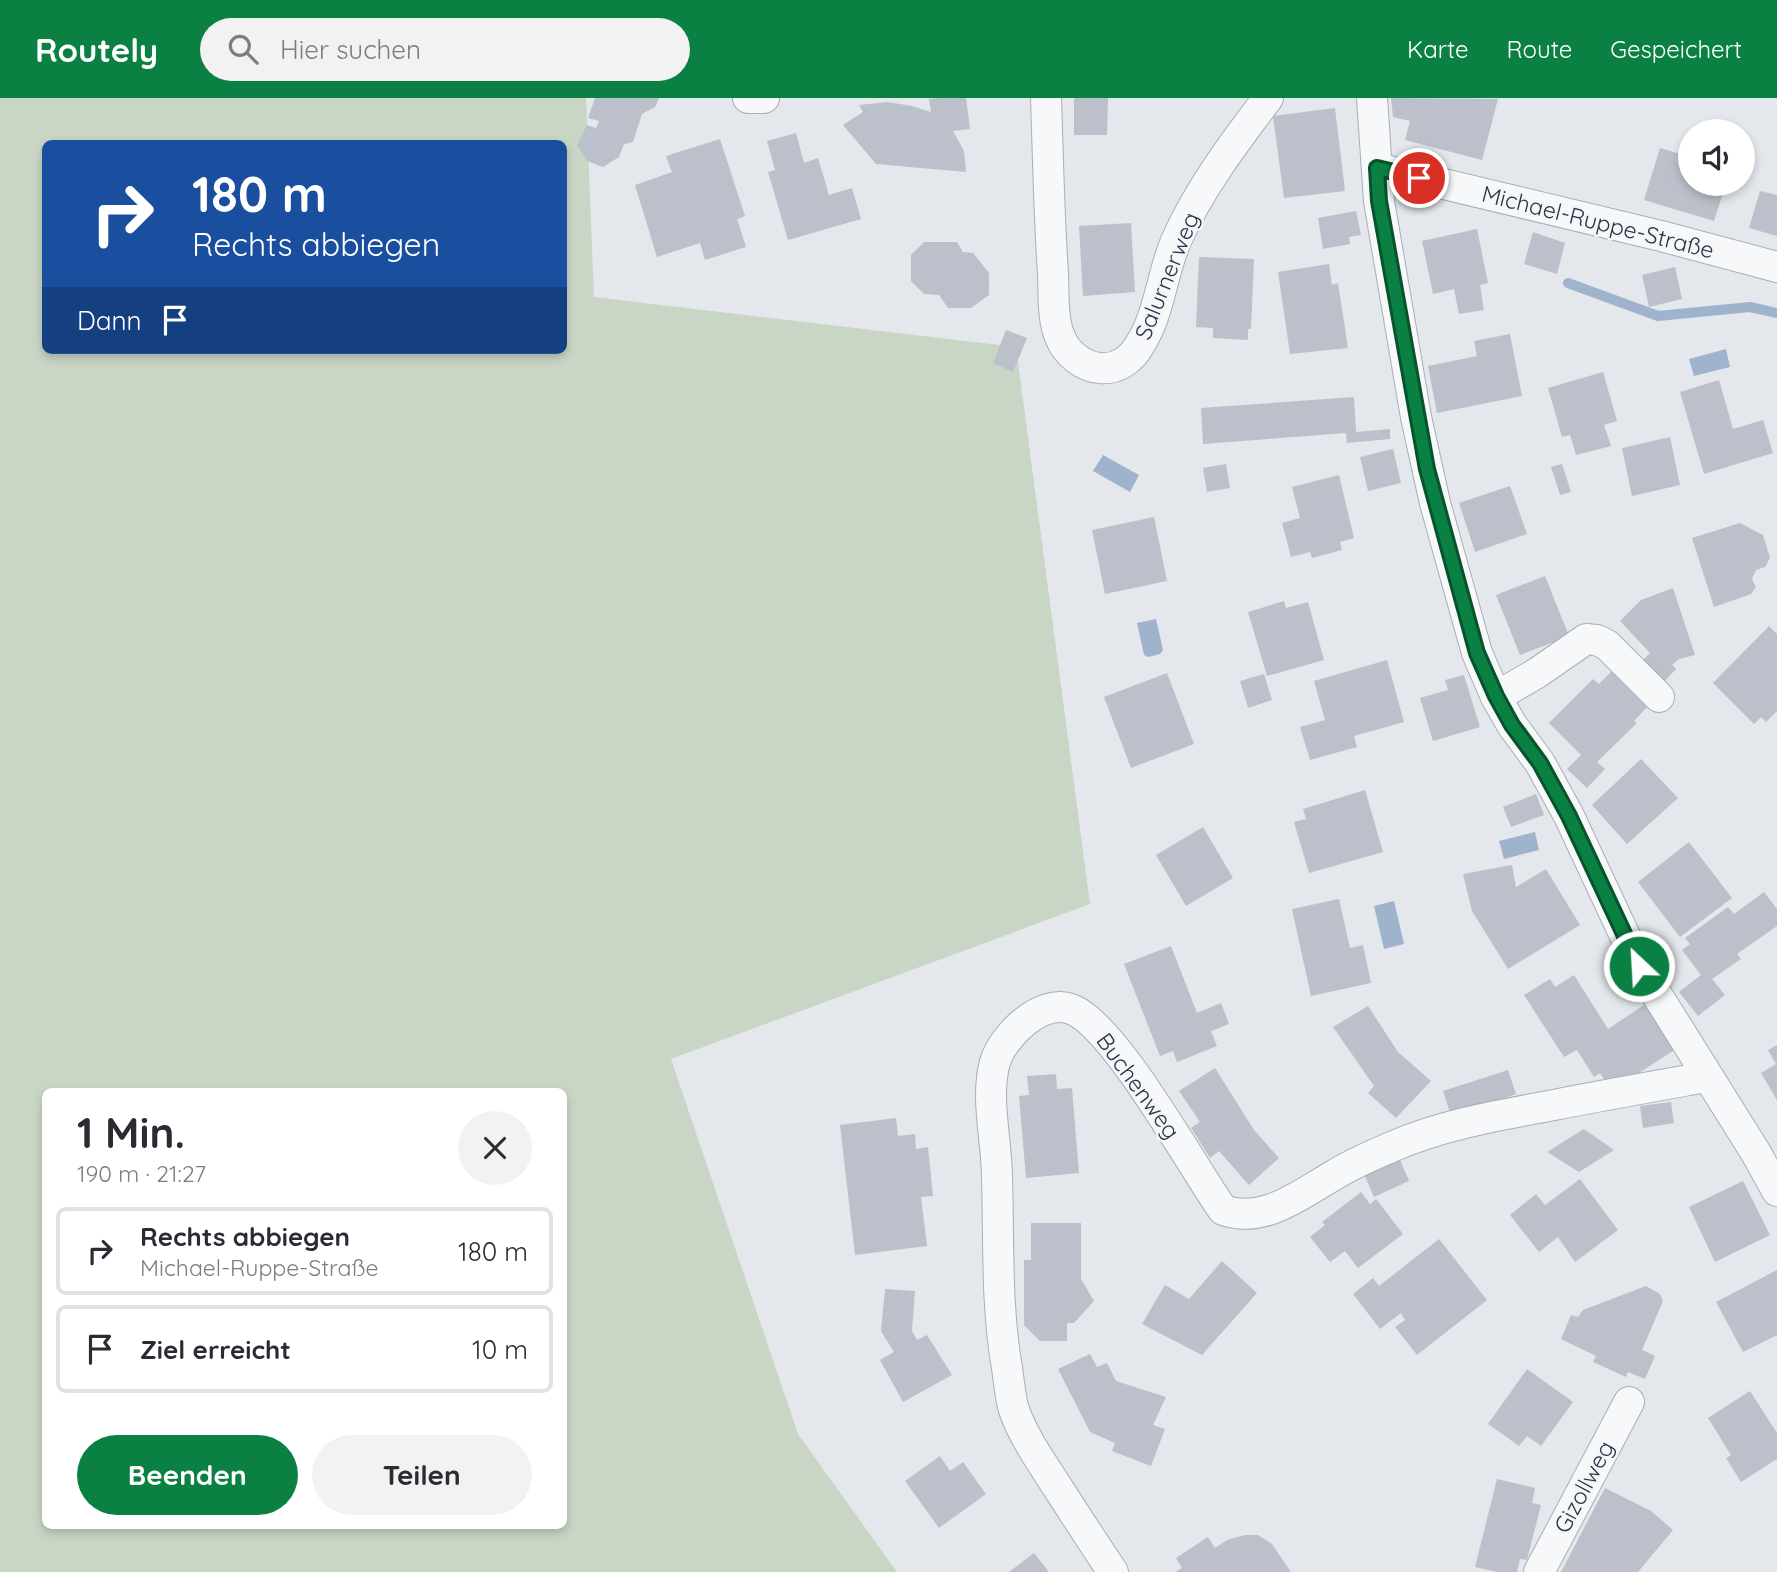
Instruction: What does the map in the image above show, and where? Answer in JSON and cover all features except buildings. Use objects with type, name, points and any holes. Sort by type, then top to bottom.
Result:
[{"type":"street","points":[[748,98],[764,98]]},
{"type":"street","name":"Salurnerweg","points":[[1046,98],[1050,233],[1058,334],[1077,360],[1090,366],[1113,368],[1125,362],[1138,349],[1153,320],[1174,246],[1185,224],[1233,144],[1268,98]]},
{"type":"street","points":[[1372,98],[1379,201],[1427,469],[1477,653],[1512,725],[1540,763],[1569,816],[1639,966],[1777,1191]]},
{"type":"street","name":"Michael-Ruppe-Straße","points":[[1377,168],[1661,236],[1777,267]]},
{"type":"street","points":[[1496,696],[1537,673],[1586,639],[1607,645],[1659,697]]},
{"type":"street","name":"Buchenweg","points":[[1113,1572],[1035,1454],[1014,1409],[1005,1357],[998,1291],[997,1175],[992,1105],[994,1064],[1007,1037],[1026,1021],[1038,1013],[1056,1008],[1070,1009],[1100,1032],[1156,1105],[1223,1210],[1237,1214],[1255,1214],[1289,1202],[1339,1172],[1392,1147],[1445,1129],[1495,1116],[1706,1077]]},
{"type":"street","name":"Gizollweg","points":[[1539,1572],[1629,1402]]},
{"type":"green space","points":[[0,98],[586,98],[594,297],[1016,347],[1090,904],[671,1059],[798,1434],[897,1572],[0,1572]]},
{"type":"water","points":[[1726,349],[1730,367],[1694,376],[1689,359]]},
{"type":"water","points":[[1103,455],[1139,475],[1130,492],[1093,471]]},
{"type":"water","points":[[1156,619],[1163,650],[1160,654],[1148,657],[1144,655],[1137,623]]},
{"type":"water","points":[[1535,832],[1539,850],[1504,859],[1499,841]]},
{"type":"water","points":[[1394,901],[1404,944],[1384,949],[1374,906]]},
{"type":"waterway","points":[[1568,283],[1658,316],[1750,307],[1777,313]]},
{"type":"route","points":[[1419,178],[1377,168],[1379,201],[1416,416],[1444,538],[1477,653],[1496,696],[1512,725],[1540,763],[1569,816],[1639,966]]}]
